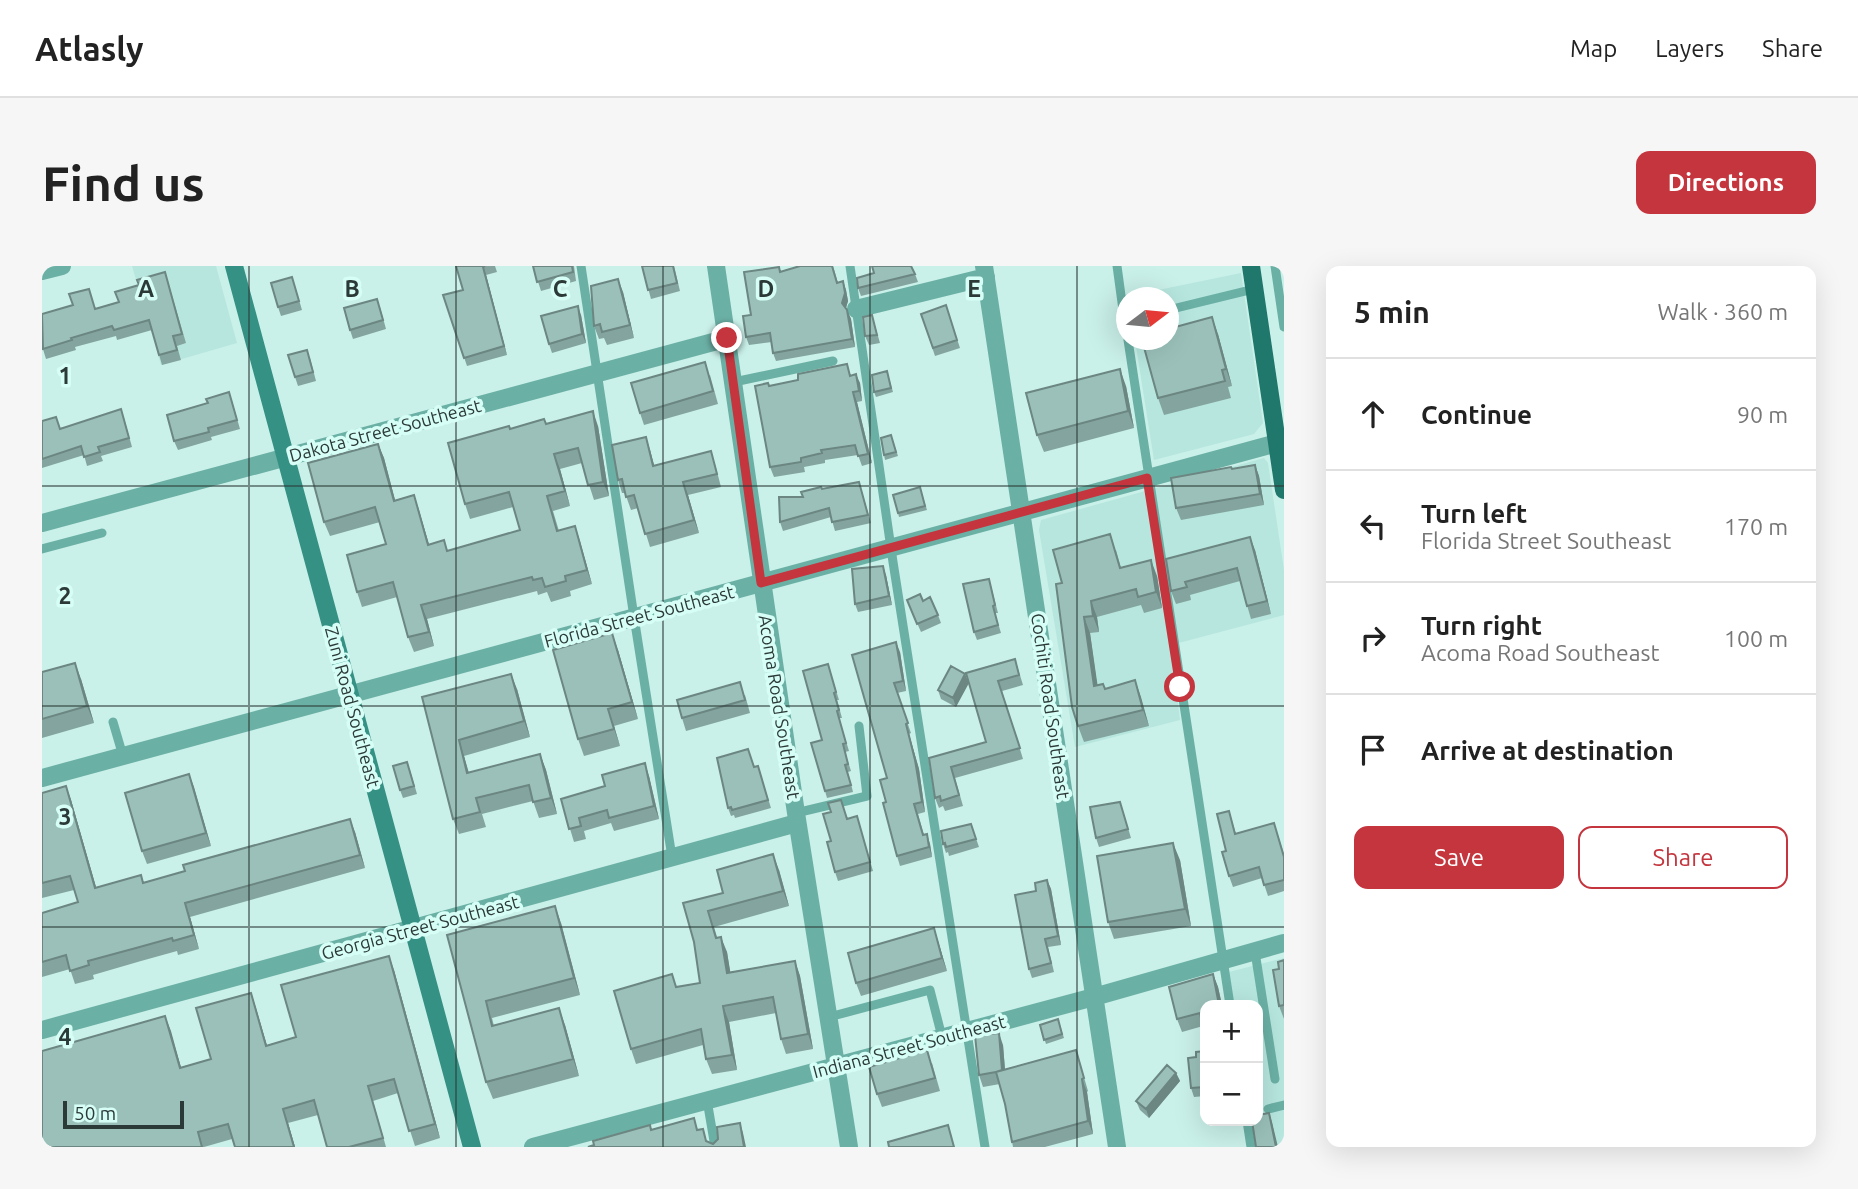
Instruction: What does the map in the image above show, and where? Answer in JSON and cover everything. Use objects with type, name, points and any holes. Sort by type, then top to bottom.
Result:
[{"type":"main road","points":[[1251,266],[1284,490]]},
{"type":"street","points":[[42,271],[62,266]]},
{"type":"street","name":"Zuni Road Southeast","points":[[234,266],[472,1147]]},
{"type":"street","name":"Acoma Road Southeast","points":[[716,266],[796,818],[849,1147]]},
{"type":"street","points":[[856,309],[985,272]]},
{"type":"street","name":"Cochiti Road Southeast","points":[[985,272],[1117,1147]]},
{"type":"street","name":"Dakota Street Southeast","points":[[42,523],[727,338]]},
{"type":"street","name":"Florida Street Southeast","points":[[42,778],[1277,443]]},
{"type":"street","name":"Georgia Street Southeast","points":[[42,1030],[672,857],[796,818]]},
{"type":"street","name":"Indiana Street Southeast","points":[[533,1147],[1094,997],[1284,943]]},
{"type":"lane","points":[[582,266],[672,857]]},
{"type":"lane","points":[[849,266],[985,1147]]},
{"type":"lane","points":[[1117,266],[1120,287]]},
{"type":"lane","points":[[1275,266],[1284,327]]},
{"type":"lane","points":[[1179,307],[1254,289]]},
{"type":"lane","points":[[1129,350],[1229,1000]]},
{"type":"lane","points":[[734,382],[833,361]]},
{"type":"lane","points":[[42,549],[102,533]]},
{"type":"lane","points":[[113,722],[123,756]]},
{"type":"lane","points":[[796,818],[867,796],[859,726]]},
{"type":"lane","points":[[1255,952],[1275,1079]]},
{"type":"lane","points":[[829,1017],[930,990],[942,1037]]},
{"type":"lane","points":[[707,1100],[715,1147]]},
{"type":"lane","points":[[1268,1109],[1284,1105]]},
{"type":"lane","points":[[1248,1126],[1251,1147]]},
{"type":"shaded area","points":[[132,266],[216,266],[237,343],[161,365]]},
{"type":"shaded area","points":[[1241,273],[1263,423],[1254,434],[1154,460],[1137,350],[1179,350],[1179,287],[1173,287]]},
{"type":"shaded area","points":[[1264,458],[1268,463],[1284,570],[1284,615],[1171,645],[1180,720],[1075,747],[1039,530],[1041,520]]},
{"type":"shaded area","points":[[1284,958],[1284,1147],[1256,1147],[1256,1126],[1263,1126],[1263,1000],[1233,1000],[1229,972]]},
{"type":"building","points":[[456,266],[485,266],[483,267],[504,346],[464,358],[443,295],[463,290]]},
{"type":"building","points":[[533,266],[572,266],[573,272],[537,282]]},
{"type":"building","points":[[642,266],[673,266],[677,283],[648,290]]},
{"type":"building","points":[[800,266],[832,266],[837,283],[843,281],[845,293],[842,303],[847,310],[852,339],[773,353],[770,333],[746,337],[743,316],[751,315],[744,272],[779,267],[780,272]]},
{"type":"building","points":[[872,266],[911,266],[915,274],[858,288],[857,278],[874,273]]},
{"type":"building","points":[[165,272],[182,334],[173,336],[177,350],[159,355],[149,320],[114,330],[112,326],[43,349],[42,314],[73,305],[69,294],[89,289],[95,309],[119,302],[115,292],[139,285],[137,280]]},
{"type":"building","points":[[292,277],[299,301],[278,307],[271,283]]},
{"type":"building","points":[[618,279],[630,325],[602,332],[600,324],[594,326],[591,286]]},
{"type":"building","points":[[377,299],[383,320],[350,330],[344,308]]},
{"type":"building","points":[[946,305],[957,340],[933,348],[921,314]]},
{"type":"building","points":[[578,306],[582,334],[549,344],[541,316]]},
{"type":"building","points":[[872,315],[877,335],[865,336],[863,317]]},
{"type":"building","points":[[1212,317],[1226,369],[1222,370],[1225,381],[1158,398],[1145,350],[1179,350],[1179,326]]},
{"type":"building","points":[[307,350],[313,372],[295,377],[288,355]]},
{"type":"building","points":[[705,362],[713,391],[640,413],[631,383]]},
{"type":"building","points":[[847,364],[850,376],[856,374],[859,391],[853,392],[868,454],[858,456],[855,445],[821,450],[822,453],[801,458],[801,462],[770,467],[755,386],[798,380],[798,374]]},
{"type":"building","points":[[1120,369],[1128,411],[1037,435],[1026,393]]},
{"type":"building","points":[[887,371],[891,388],[874,392],[872,375]]},
{"type":"building","points":[[229,392],[237,420],[208,428],[209,432],[174,441],[167,415],[208,403],[206,399]]},
{"type":"building","points":[[121,409],[129,438],[98,447],[100,452],[84,457],[81,446],[42,459],[42,421],[56,417],[60,429]]},
{"type":"building","points":[[593,411],[603,482],[588,485],[578,448],[554,454],[565,491],[547,496],[557,531],[575,526],[587,570],[565,576],[566,581],[545,587],[542,578],[533,580],[532,577],[421,605],[429,632],[408,637],[393,582],[357,592],[347,555],[386,544],[375,507],[324,522],[308,463],[378,444],[394,501],[414,495],[428,545],[444,540],[447,551],[520,530],[509,492],[465,504],[448,443],[509,426],[510,429],[544,419],[546,424]]},
{"type":"building","points":[[891,435],[896,452],[884,455],[881,438]]},
{"type":"building","points":[[646,437],[653,466],[711,451],[717,474],[683,482],[694,520],[645,534],[634,495],[626,497],[622,479],[618,480],[612,445]]},
{"type":"building","points":[[1255,465],[1260,494],[1176,508],[1171,478]]},
{"type":"building","points":[[859,482],[868,515],[832,522],[829,508],[780,522],[779,497],[803,497],[801,492]]},
{"type":"building","points":[[920,487],[925,506],[898,513],[893,495]]},
{"type":"building","points":[[1110,534],[1120,568],[1151,560],[1156,592],[1138,597],[1136,589],[1091,601],[1093,616],[1084,617],[1094,686],[1103,684],[1105,689],[1135,680],[1143,710],[1078,726],[1072,707],[1056,584],[1062,583],[1053,550]]},
{"type":"building","points":[[1250,537],[1267,601],[1247,606],[1237,568],[1185,582],[1187,587],[1171,591],[1166,559]]},
{"type":"building","points":[[883,566],[889,596],[855,604],[852,569]]},
{"type":"building","points":[[989,579],[998,625],[974,632],[963,584]]},
{"type":"building","points":[[920,594],[923,601],[930,597],[938,615],[917,624],[907,600]]},
{"type":"building","points":[[612,633],[632,702],[608,709],[614,729],[578,739],[553,650]]},
{"type":"building","points":[[896,642],[903,681],[894,683],[908,723],[906,724],[922,802],[914,804],[923,835],[927,834],[929,847],[897,856],[880,780],[887,778],[852,655]]},
{"type":"building","points":[[1015,659],[1019,675],[998,681],[1020,748],[951,767],[959,795],[941,801],[940,796],[935,798],[929,758],[986,742],[966,673]]},
{"type":"building","points":[[75,663],[87,706],[42,719],[42,672]]},
{"type":"building","points":[[828,664],[846,743],[843,744],[848,764],[845,765],[851,785],[825,791],[811,743],[822,740],[803,671]]},
{"type":"building","points":[[951,666],[965,674],[953,698],[938,690]]},
{"type":"building","points":[[511,674],[524,721],[459,740],[467,773],[540,754],[551,798],[533,802],[529,785],[476,798],[480,812],[453,819],[422,697]]},
{"type":"building","points":[[740,682],[745,700],[682,718],[677,700]]},
{"type":"building","points":[[748,749],[754,767],[758,766],[768,800],[732,810],[731,807],[728,808],[717,758]]},
{"type":"building","points":[[407,762],[414,786],[400,790],[393,766]]},
{"type":"building","points":[[645,763],[654,806],[609,818],[607,810],[579,818],[581,826],[569,829],[561,799],[605,786],[602,775]]},
{"type":"building","points":[[189,774],[206,833],[142,851],[125,793]]},
{"type":"building","points":[[66,786],[95,888],[141,875],[143,883],[185,871],[183,865],[350,819],[360,855],[185,903],[194,935],[173,941],[172,938],[88,961],[89,965],[70,971],[66,955],[42,962],[42,913],[78,902],[70,876],[42,883],[42,793]]},
{"type":"building","points":[[841,800],[847,819],[857,816],[870,862],[835,872],[827,842],[831,841],[823,814],[831,812],[828,803]]},
{"type":"building","points":[[1120,802],[1128,829],[1096,838],[1090,807]]},
{"type":"building","points":[[1229,811],[1235,834],[1274,823],[1284,857],[1284,880],[1264,885],[1259,867],[1229,876],[1222,852],[1226,851],[1217,814]]},
{"type":"building","points":[[971,824],[976,839],[946,847],[945,843],[943,844],[941,831]]},
{"type":"building","points":[[1173,843],[1185,909],[1108,922],[1097,856]]},
{"type":"building","points":[[773,854],[783,891],[708,911],[716,938],[721,937],[727,973],[795,961],[808,1034],[781,1039],[773,997],[723,1006],[732,1055],[706,1059],[701,1029],[631,1049],[614,991],[672,974],[676,987],[700,983],[694,942],[683,903],[723,893],[717,870]]},
{"type":"building","points":[[1047,880],[1058,936],[1045,939],[1051,963],[1029,969],[1015,895],[1036,891],[1035,883]]},
{"type":"building","points":[[555,906],[574,978],[486,1001],[492,1026],[559,1008],[573,1059],[486,1082],[447,935]]},
{"type":"building","points":[[934,928],[942,958],[856,983],[848,953]]},
{"type":"building","points":[[389,956],[435,1124],[409,1131],[394,1079],[368,1086],[383,1138],[349,1147],[327,1147],[314,1100],[283,1109],[294,1147],[235,1147],[228,1124],[198,1132],[202,1147],[42,1147],[42,1051],[165,1016],[180,1068],[211,1059],[196,1008],[251,993],[266,1046],[296,1037],[281,985]]},
{"type":"building","points":[[1284,960],[1284,1005],[1279,1006],[1273,970],[1279,969],[1278,962]]},
{"type":"building","points":[[1213,974],[1218,1000],[1200,1000],[1200,1013],[1177,1019],[1169,987]]},
{"type":"building","points":[[1058,1019],[1062,1034],[1044,1040],[1040,1025]]},
{"type":"building","points":[[999,1033],[1002,1070],[979,1075],[975,1035]]},
{"type":"building","points":[[927,1050],[935,1078],[877,1094],[869,1067]]},
{"type":"building","points":[[1076,1050],[1084,1078],[1088,1121],[1012,1142],[996,1072]]},
{"type":"building","points":[[1196,1052],[1200,1052],[1200,1087],[1191,1088],[1188,1058],[1196,1057]]},
{"type":"building","points":[[1167,1065],[1176,1073],[1146,1109],[1136,1101]]},
{"type":"building","points":[[1269,1113],[1276,1147],[1256,1147],[1253,1126],[1263,1126],[1263,1114]]},
{"type":"building","points":[[694,1118],[697,1130],[703,1129],[706,1141],[713,1144],[718,1139],[717,1127],[740,1123],[744,1147],[588,1147],[594,1145],[593,1141],[650,1125],[651,1130]]},
{"type":"building","points":[[948,1125],[954,1147],[889,1147],[888,1142]]},
{"type":"route","points":[[727,338],[761,583],[1147,478],[1180,687]]}]
